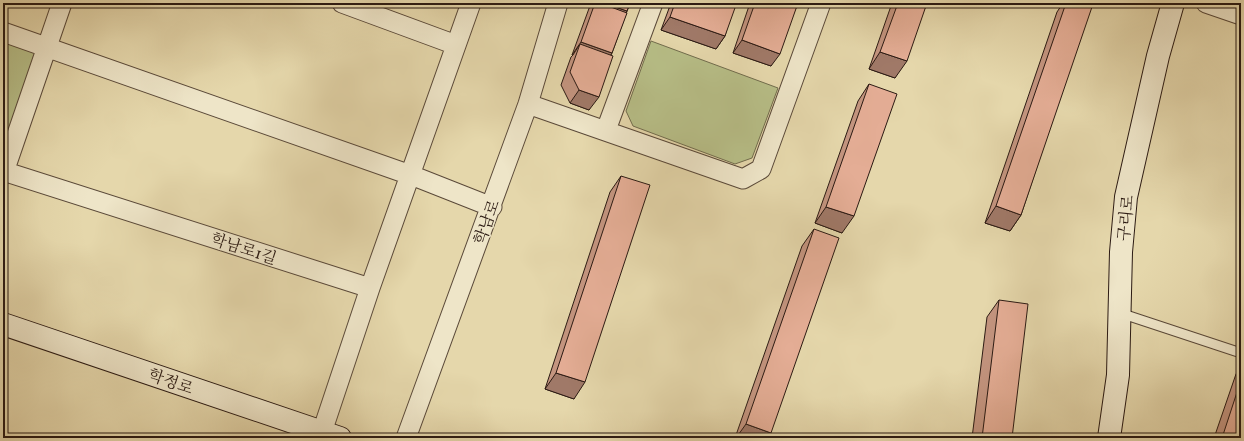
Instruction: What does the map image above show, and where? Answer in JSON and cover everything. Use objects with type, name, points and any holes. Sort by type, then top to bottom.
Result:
[{"type":"street","points":[[4,171],[62,3]]},
{"type":"street","points":[[342,3],[456,45]]},
{"type":"street","points":[[331,435],[370,288],[471,3]]},
{"type":"street","name":"학남로","points":[[406,438],[492,207],[528,104],[558,3]]},
{"type":"street","points":[[606,130],[652,3]]},
{"type":"street","points":[[528,104],[743,179],[761,168],[821,3]]},
{"type":"street","name":"구리로","points":[[1109,438],[1118,375],[1121,252],[1126,197],[1158,56],[1174,3]]},
{"type":"street","points":[[1206,3],[1241,15]]},
{"type":"street","points":[[3,32],[410,175],[492,207]]},
{"type":"street","name":"학남로1길","points":[[4,171],[370,288]]},
{"type":"street","name":"학정로","points":[[3,324],[331,435]]},
{"type":"lane","points":[[1120,313],[1241,354]]},
{"type":"green space","points":[[3,37],[40,49],[3,155]]},
{"type":"green space","points":[[651,41],[778,88],[752,158],[735,164],[633,126],[626,111]]},
{"type":"building","points":[[595,3],[600,3],[627,13],[612,53],[581,42]]},
{"type":"building","points":[[604,3],[630,3],[627,11]]},
{"type":"building","points":[[675,3],[730,3],[736,5],[725,36],[670,17]]},
{"type":"building","points":[[755,3],[798,3],[780,54],[742,40]]},
{"type":"building","points":[[898,3],[927,3],[907,61],[880,52]]},
{"type":"building","points":[[1066,3],[1093,4],[1021,215],[996,206]]},
{"type":"building","points":[[580,44],[613,56],[599,97],[579,90],[570,72]]},
{"type":"building","points":[[869,84],[897,94],[854,216],[826,207]]},
{"type":"building","points":[[621,176],[650,185],[585,382],[556,373]]},
{"type":"building","points":[[814,229],[839,238],[771,433],[746,424]]},
{"type":"building","points":[[999,300],[1028,304],[1012,438],[982,438]]},
{"type":"building","points":[[1241,380],[1241,438],[1222,438]]}]
